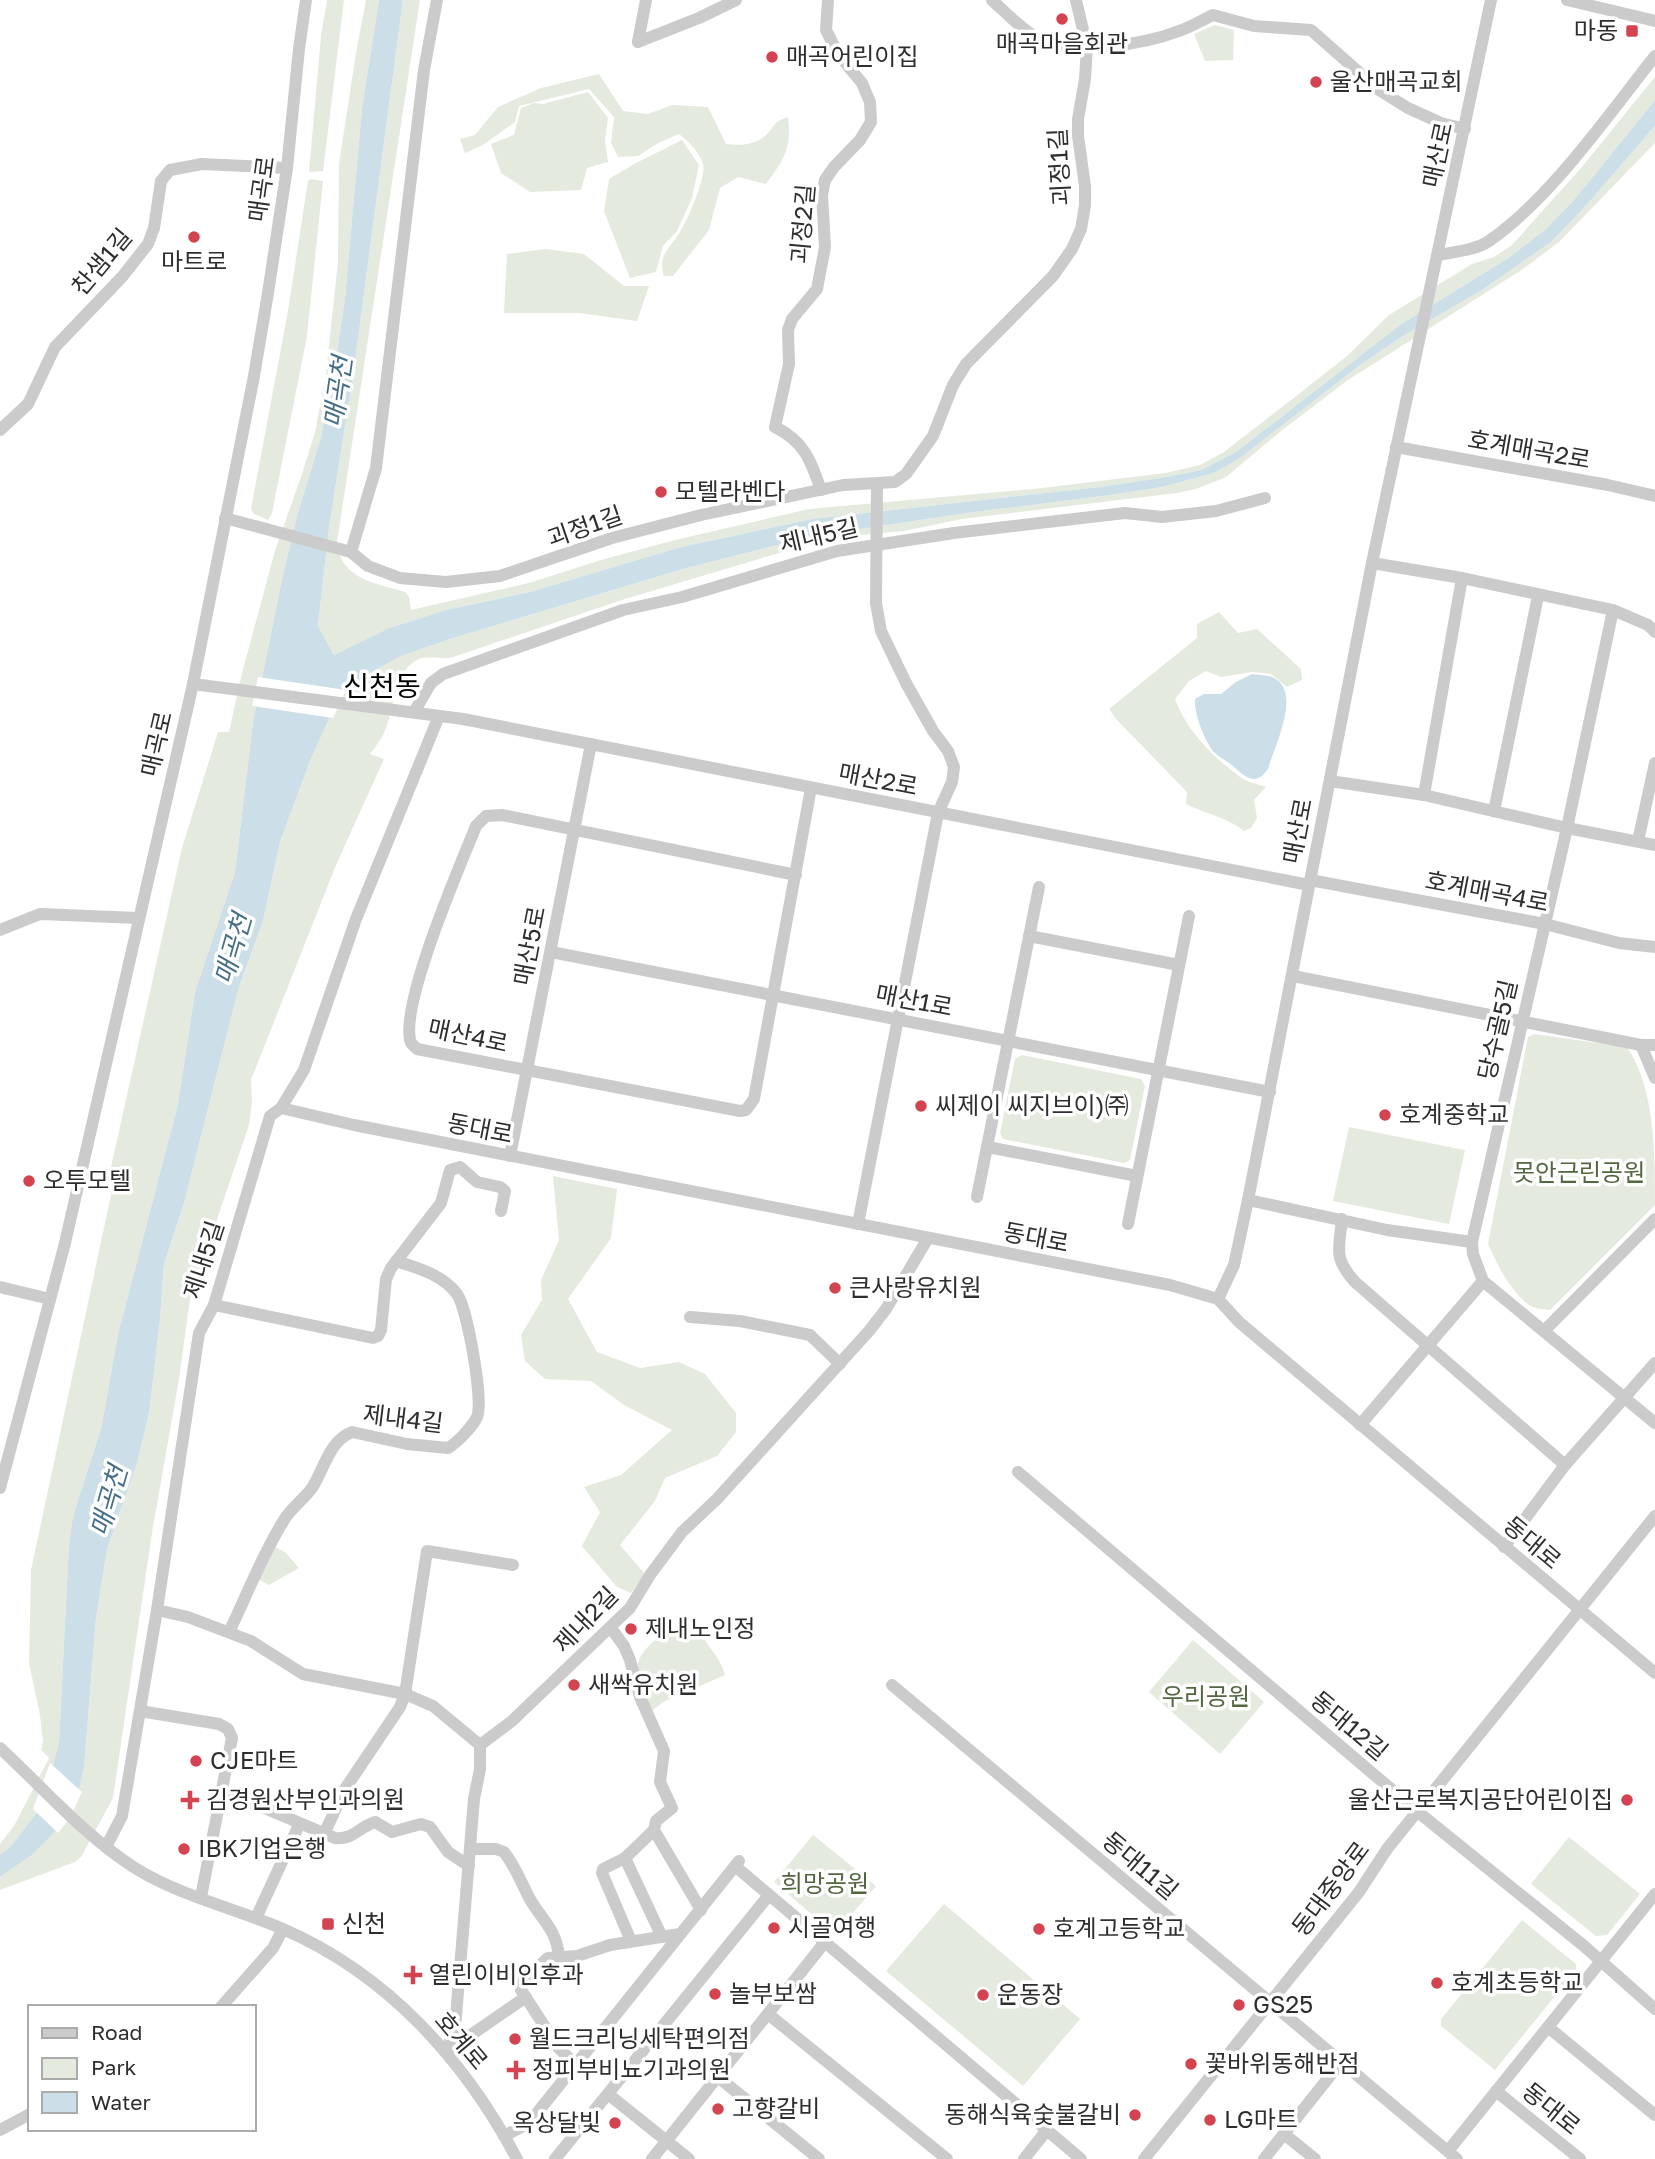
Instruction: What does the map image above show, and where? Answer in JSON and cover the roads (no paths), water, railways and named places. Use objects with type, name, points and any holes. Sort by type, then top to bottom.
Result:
[{"type":"street","name":"매곡로","points":[[0,1488],[50,1299],[104,1077],[193,684],[254,376],[287,168],[306,0]]},
{"type":"street","points":[[351,552],[376,468],[424,70],[437,0]]},
{"type":"street","points":[[646,0],[638,42],[736,0]]},
{"type":"street","name":"괴정2길","points":[[821,490],[810,459],[791,435],[775,427],[789,364],[788,330],[792,319],[817,289],[825,247],[822,195],[825,180],[860,140],[871,122],[870,102],[862,83],[838,54],[826,30],[828,0]]},
{"type":"street","points":[[992,0],[1039,39],[1061,46],[1138,43],[1180,31],[1213,15],[1254,26],[1311,30],[1379,90],[1408,108],[1441,123],[1465,129]]},
{"type":"street","points":[[1076,0],[1087,47]]},
{"type":"street","name":"매산로","points":[[1218,1299],[1234,1265],[1248,1200],[1372,563],[1491,0]]},
{"type":"street","points":[[1567,0],[1655,21]]},
{"type":"street","name":"괴정1길","points":[[225,518],[351,552],[368,566],[400,578],[446,582],[500,576],[612,538],[701,515],[843,485],[878,491],[895,482],[906,474],[933,436],[953,385],[966,364],[1054,276],[1072,249],[1081,229],[1085,205],[1077,128],[1087,47]]},
{"type":"street","points":[[1438,255],[1462,251],[1488,242],[1531,204],[1559,175],[1655,57]]},
{"type":"street","name":"찬샘1길","points":[[0,430],[28,404],[55,347],[122,276],[148,244],[154,228],[161,181],[170,170],[202,164],[287,168]]},
{"type":"street","name":"호계매곡2로","points":[[1396,447],[1655,496]]},
{"type":"street","points":[[858,1224],[938,813],[952,782],[954,767],[948,751],[906,683],[881,631],[876,603],[878,491]]},
{"type":"street","name":"제내5길","points":[[408,711],[431,683],[443,674],[505,650],[623,610],[682,597],[877,541],[1125,513],[1162,517],[1216,511],[1265,498]]},
{"type":"street","points":[[1372,563],[1462,578],[1613,610],[1648,625],[1655,632]]},
{"type":"street","points":[[1424,795],[1462,578]]},
{"type":"street","points":[[1494,811],[1538,596]]},
{"type":"street","name":"당수골5길","points":[[1472,1242],[1567,828],[1613,610]]},
{"type":"street","name":"매산2로","points":[[193,684],[439,716],[1310,882]]},
{"type":"street","name":"제내5길","points":[[106,1847],[122,1816],[157,1610],[199,1333],[214,1305],[270,1116],[281,1108],[304,1070],[356,919],[439,716]]},
{"type":"street","name":"매산5로","points":[[510,1156],[591,744]]},
{"type":"street","points":[[1638,841],[1655,763]]},
{"type":"street","points":[[1330,781],[1424,795],[1655,845]]},
{"type":"street","name":"매산4로","points":[[796,875],[502,815],[492,815],[480,820],[433,936],[408,1026],[411,1044],[418,1049],[746,1110],[754,1099],[796,875],[811,788]]},
{"type":"street","name":"호계매곡4로","points":[[1310,882],[1545,925],[1619,943],[1655,947]]},
{"type":"street","points":[[977,1197],[1038,887]]},
{"type":"street","points":[[0,930],[40,914],[138,918]]},
{"type":"street","points":[[1128,1224],[1189,916]]},
{"type":"street","points":[[1029,936],[1179,965]]},
{"type":"street","name":"매산1로","points":[[551,951],[1270,1092]]},
{"type":"street","points":[[1293,976],[1648,1045],[1655,1078]]},
{"type":"street","name":"동대로","points":[[281,1108],[510,1156],[1170,1285],[1218,1299],[1239,1322],[1655,1672]]},
{"type":"street","points":[[988,1147],[1137,1176]]},
{"type":"street","points":[[214,1305],[373,1338],[378,1336],[381,1330],[386,1279],[396,1261],[437,1210],[450,1170],[460,1167],[477,1182],[500,1187],[505,1191],[501,1210]]},
{"type":"street","points":[[1248,1200],[1387,1230],[1472,1242],[1473,1254],[1483,1280],[1655,1423]]},
{"type":"street","points":[[1342,1219],[1338,1258],[1355,1282],[1565,1465]]},
{"type":"street","points":[[1545,1330],[1655,1219]]},
{"type":"street","name":"제내2길","points":[[480,1745],[512,1721],[630,1608],[650,1574],[682,1532],[717,1499],[840,1364],[886,1308],[929,1238]]},
{"type":"street","name":"제내4길","points":[[229,1632],[285,1517],[312,1488],[332,1447],[345,1435],[352,1432],[407,1444],[448,1448],[463,1436],[477,1417],[474,1361],[459,1296],[430,1273],[396,1261]]},
{"type":"street","points":[[1360,1425],[1483,1280]]},
{"type":"street","points":[[0,1287],[50,1299]]},
{"type":"street","points":[[690,1317],[740,1321],[810,1335],[840,1364]]},
{"type":"street","points":[[1504,1547],[1565,1465],[1655,1363]]},
{"type":"street","name":"동대12길","points":[[1018,1472],[1418,1812],[1584,1946],[1655,2008]]},
{"type":"street","name":"동대중앙로","points":[[1144,2159],[1359,1892],[1387,1849],[1655,1517]]},
{"type":"street","points":[[324,1834],[345,1789],[400,1707],[405,1694],[427,1551],[513,1565]]},
{"type":"street","points":[[157,1610],[188,1617],[251,1641],[303,1674],[405,1694],[433,1706],[480,1745],[480,1769],[474,1799],[455,2028],[446,2052]]},
{"type":"street","points":[[611,1628],[624,1646],[639,1697],[664,1751],[660,1782],[672,1808],[656,1821],[654,1830],[625,1858],[603,1869],[602,1873],[631,1941]]},
{"type":"street","name":"동대11길","points":[[892,1685],[1452,2155]]},
{"type":"street","points":[[140,1711],[219,1724],[228,1729],[232,1738],[201,1897]]},
{"type":"street","name":"호계로","points":[[0,1748],[106,1847],[135,1867],[166,1884],[283,1929],[348,1963],[379,1986],[421,2024],[446,2052],[482,2100],[504,2136],[513,2158]]},
{"type":"street","points":[[222,1790],[299,1825],[344,1839],[375,1822],[392,1832],[421,1824],[430,1827],[448,1852],[469,1866]]},
{"type":"street","points":[[256,1918],[299,1825]]},
{"type":"street","points":[[654,1830],[701,1910]]},
{"type":"street","points":[[471,1849],[496,1849],[504,1852],[532,1902],[552,1930],[559,1956]]},
{"type":"street","points":[[625,1858],[662,1937]]},
{"type":"street","points":[[504,2136],[528,2123],[576,2067],[738,1863],[769,1895],[1081,2159]]},
{"type":"street","points":[[555,2159],[769,1895]]},
{"type":"street","points":[[1452,2155],[1496,2091],[1654,1897]]},
{"type":"street","points":[[223,2005],[273,1948],[283,1929]]},
{"type":"street","points":[[576,2067],[558,2047],[521,1990],[524,1980],[548,1958],[578,1956],[631,1941],[680,1934]]},
{"type":"street","points":[[652,2159],[825,1942]]},
{"type":"street","points":[[446,2052],[526,1997]]},
{"type":"street","points":[[768,2014],[947,2159]]},
{"type":"street","points":[[1548,2027],[1655,2115]]},
{"type":"street","points":[[1264,2159],[1341,2062]]},
{"type":"street","points":[[718,2077],[819,2159]]},
{"type":"street","name":"동대로","points":[[1496,2091],[1580,2159]]},
{"type":"street","points":[[608,2094],[689,2159]]},
{"type":"street","points":[[0,2130],[28,2115]]},
{"type":"street","points":[[1024,2159],[1047,2130]]},
{"type":"street","points":[[1284,2134],[1315,2159]]},
{"type":"water","name":"매곡천","points":[[379,0],[403,0],[354,369],[329,528],[318,626],[334,655],[389,628],[446,610],[530,592],[681,547],[812,519],[1100,487],[1201,470],[1236,452],[1400,325],[1510,257],[1546,229],[1574,200],[1655,100],[1655,126],[1551,242],[1482,290],[1403,336],[1360,365],[1240,458],[1214,473],[1162,487],[814,536],[683,569],[453,638],[401,656],[343,688],[310,761],[280,842],[263,921],[239,987],[184,1203],[164,1264],[149,1413],[137,1463],[107,1549],[96,1618],[84,1768],[77,1797],[67,1817],[49,1838],[32,1855],[0,1877],[0,1855],[11,1846],[35,1815],[50,1777],[59,1742],[69,1544],[73,1516],[101,1429],[118,1334],[178,1104],[195,992],[235,872],[253,722],[282,579],[297,516],[321,437],[334,372],[345,298],[362,108]]},
{"type":"water","points":[[1252,674],[1269,676],[1280,682],[1285,691],[1286,703],[1281,732],[1268,769],[1263,775],[1253,779],[1213,751],[1201,729],[1195,705],[1195,699],[1204,694],[1221,694]]},
{"type":"place","name":"매곡마을회관","points":[[1062,19]]},
{"type":"place","name":"마동","points":[[1632,31]]},
{"type":"place","name":"매곡어린이집","points":[[772,57]]},
{"type":"place","name":"울산매곡교회","points":[[1316,82]]},
{"type":"place","name":"마트로","points":[[194,237]]},
{"type":"place","name":"모텔라벤다","points":[[661,492]]},
{"type":"place","name":"씨제이 씨지브이)㈜","points":[[921,1106]]},
{"type":"place","name":"호계중학교","points":[[1385,1115]]},
{"type":"place","name":"오투모텔","points":[[29,1181]]},
{"type":"place","name":"큰사랑유치원","points":[[835,1288]]},
{"type":"place","name":"제내노인정","points":[[631,1629]]},
{"type":"place","name":"새싹유치원","points":[[574,1685]]},
{"type":"place","name":"CJE마트","points":[[196,1761]]},
{"type":"place","name":"김경원산부인과의원","points":[[190,1800]]},
{"type":"place","name":"울산근로복지공단어린이집","points":[[1627,1800]]},
{"type":"place","name":"IBK기업은행","points":[[184,1849]]},
{"type":"place","name":"신천","points":[[328,1924]]},
{"type":"place","name":"시골여행","points":[[774,1928]]},
{"type":"place","name":"호계고등학교","points":[[1039,1929]]},
{"type":"place","name":"열린이비인후과","points":[[413,1975]]},
{"type":"place","name":"호계초등학교","points":[[1437,1983]]},
{"type":"place","name":"놀부보쌈","points":[[715,1994]]},
{"type":"place","name":"운동장","points":[[983,1995]]},
{"type":"place","name":"GS25","points":[[1239,2005]]},
{"type":"place","name":"월드크리닝세탁편의점","points":[[515,2039]]},
{"type":"place","name":"꽃바위동해반점","points":[[1191,2064]]},
{"type":"place","name":"정피부비뇨기과의원","points":[[516,2070]]},
{"type":"place","name":"고향갈비","points":[[718,2109]]},
{"type":"place","name":"동해식육숯불갈비","points":[[1135,2115]]},
{"type":"place","name":"LG마트","points":[[1210,2120]]},
{"type":"place","name":"옥상달빛","points":[[615,2123]]},
{"type":"district","name":"신천동","points":[[382,686]]},
{"type":"park label","name":"못안근린공원","points":[[1579,1173]]},
{"type":"park label","name":"우리공원","points":[[1206,1697]]},
{"type":"park label","name":"희망공원","points":[[825,1884]]}]
